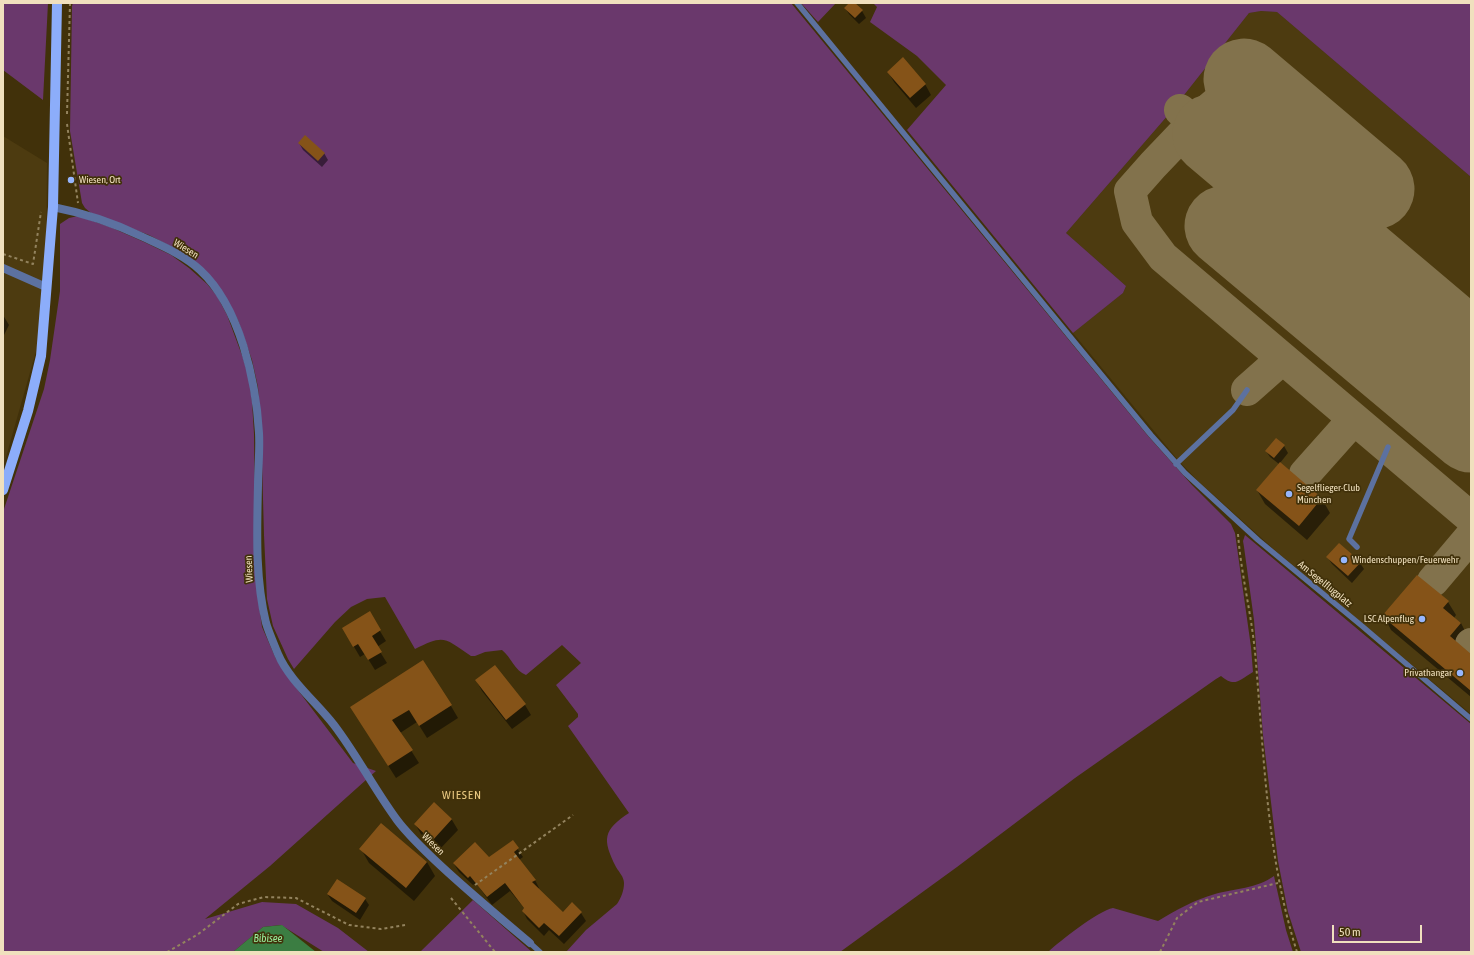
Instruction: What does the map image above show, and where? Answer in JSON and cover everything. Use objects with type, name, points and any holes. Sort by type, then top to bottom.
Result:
[{"type":"main road","points":[[3,490],[28,411],[41,356],[53,207],[57,3]]},
{"type":"street","name":"Wiesen","points":[[53,207],[79,212],[130,231],[178,255],[200,270],[222,297],[238,329],[253,382],[259,434],[257,514],[258,583],[266,624],[280,658],[297,682],[333,724],[362,765],[397,821],[422,848],[464,888],[530,943]]},
{"type":"street","points":[[3,268],[46,287]]},
{"type":"lane","name":"Am Segelflugplatz","points":[[797,3],[1176,464],[1194,483],[1241,524],[1471,719]]},
{"type":"lane","points":[[1176,464],[1233,410],[1247,390]]},
{"type":"lane","points":[[1357,547],[1349,539],[1388,447]]},
{"type":"lane","points":[[530,943],[540,952]]},
{"type":"path","points":[[70,3],[67,124],[79,212]]},
{"type":"path","points":[[3,254],[33,264],[41,208],[53,207]]},
{"type":"path","points":[[1241,524],[1238,540],[1254,652],[1270,827],[1279,883],[1297,952]]},
{"type":"path","points":[[464,888],[477,884],[573,814]]},
{"type":"path","points":[[1160,952],[1177,918],[1198,902],[1279,883]]},
{"type":"path","points":[[167,952],[197,935],[238,904],[264,897],[296,898],[349,925],[381,929],[405,925]]},
{"type":"path","points":[[451,898],[495,952]]},
{"type":"shaded area","points":[[3,3],[48,3],[43,100],[3,70]]},
{"type":"shaded area","points":[[73,3],[791,3],[1148,436],[1192,485],[1231,524],[1235,533],[1251,647],[1253,672],[1237,682],[1230,682],[1221,676],[1216,679],[1075,778],[957,867],[840,952],[566,952],[586,930],[617,904],[621,897],[624,881],[611,857],[607,842],[610,830],[620,819],[629,813],[568,726],[578,717],[578,714],[556,685],[581,663],[562,645],[526,675],[516,667],[502,650],[485,652],[471,656],[455,645],[444,640],[433,641],[415,649],[385,597],[367,599],[351,607],[335,622],[294,669],[273,626],[267,599],[261,427],[258,387],[252,360],[238,320],[214,280],[178,250],[149,235],[91,213],[82,203],[70,131]]},
{"type":"shaded area","points":[[801,3],[836,3],[818,22]]},
{"type":"shaded area","points":[[873,3],[1471,3],[1471,177],[1277,12],[1261,11],[1249,13],[1169,114],[1066,233],[1126,286],[1123,293],[1073,333],[907,130],[946,85],[917,56],[870,22],[877,7]]},
{"type":"shaded area","points":[[1261,11],[1277,12],[1471,177],[1471,714],[1277,552],[1198,481],[1178,460],[1073,333],[1123,293],[1126,286],[1066,233],[1169,114],[1249,13]]},
{"type":"shaded area","points":[[3,136],[47,163],[46,316],[4,464]]},
{"type":"shaded area","points":[[78,216],[110,227],[171,255],[207,284],[217,296],[227,315],[249,378],[254,434],[256,583],[262,627],[276,659],[353,763],[376,771],[270,866],[205,919],[262,902],[296,904],[338,928],[369,952],[324,952],[281,925],[263,927],[233,952],[4,952],[3,512],[44,389],[50,360],[60,291],[60,224],[69,218]]},
{"type":"shaded area","points":[[1245,535],[1471,724],[1471,952],[1301,952],[1288,912],[1278,861],[1263,735],[1254,620],[1243,541]]},
{"type":"shaded area","points":[[1274,876],[1286,930],[1293,952],[1048,952],[1089,920],[1106,910],[1113,908],[1158,921],[1192,902],[1215,894],[1253,886]]},
{"type":"shaded area","points":[[473,900],[532,952],[420,952]]},
{"type":"water","name":"Bibisee","points":[[282,925],[316,952],[233,952],[263,927]]},
{"type":"building","points":[[849,3],[855,3],[863,10],[855,18],[844,8]]},
{"type":"building","points":[[903,57],[926,84],[910,98],[887,72]]},
{"type":"building","points":[[305,135],[325,153],[318,161],[298,143]]},
{"type":"building","points":[[1276,438],[1285,445],[1274,458],[1265,451]]},
{"type":"building","name":"Segelflieger-Club München","points":[[1280,462],[1322,498],[1299,526],[1256,490]]},
{"type":"building","name":"Windenschuppen/Feuerwehr","points":[[1339,543],[1361,562],[1348,576],[1326,557]]},
{"type":"building","name":"LSC Alpenflug","points":[[1417,575],[1449,601],[1443,608],[1461,623],[1450,636],[1471,654],[1471,691],[1382,616]]},
{"type":"building","points":[[370,611],[381,630],[372,636],[382,652],[368,660],[358,644],[353,647],[342,628]]},
{"type":"building","points":[[423,660],[452,705],[419,726],[409,710],[392,720],[413,750],[388,766],[350,707]]},
{"type":"building","points":[[495,665],[526,704],[506,720],[475,680]]},
{"type":"building","points":[[434,802],[452,819],[432,841],[414,824]]},
{"type":"building","points":[[381,823],[427,862],[406,888],[359,849]]},
{"type":"building","points":[[513,840],[519,848],[514,852],[536,880],[532,882],[563,912],[572,902],[582,912],[559,936],[544,923],[539,928],[522,911],[524,908],[505,883],[487,897],[470,876],[468,878],[453,863],[475,842],[489,857]]},
{"type":"building","points":[[337,879],[366,898],[356,913],[327,894]]},
{"type":"taxiway","points":[[1180,110],[1194,122],[1244,79]]},
{"type":"taxiway","points":[[1213,134],[1194,122],[1130,191],[1137,222],[1163,257],[1471,518]]},
{"type":"taxiway","points":[[1247,390],[1282,359]]},
{"type":"taxiway","points":[[1305,474],[1354,419]]},
{"type":"taxiway","points":[[1433,581],[1471,536]]},
{"type":"runway","points":[[1244,79],[1374,189]]},
{"type":"runway","points":[[1213,134],[1471,352]]},
{"type":"runway","points":[[1225,226],[1471,432]]},
{"type":"place","name":"Wiesen, Ort","points":[[71,180]]},
{"type":"place","name":"Segelflieger-Club München","points":[[1289,494]]},
{"type":"place","name":"Windenschuppen/Feuerwehr","points":[[1344,560]]},
{"type":"place","name":"LSC Alpenflug","points":[[1422,619]]},
{"type":"place","name":"Privathangar","points":[[1460,673]]},
{"type":"district","name":"WIESEN","points":[[462,795]]}]
